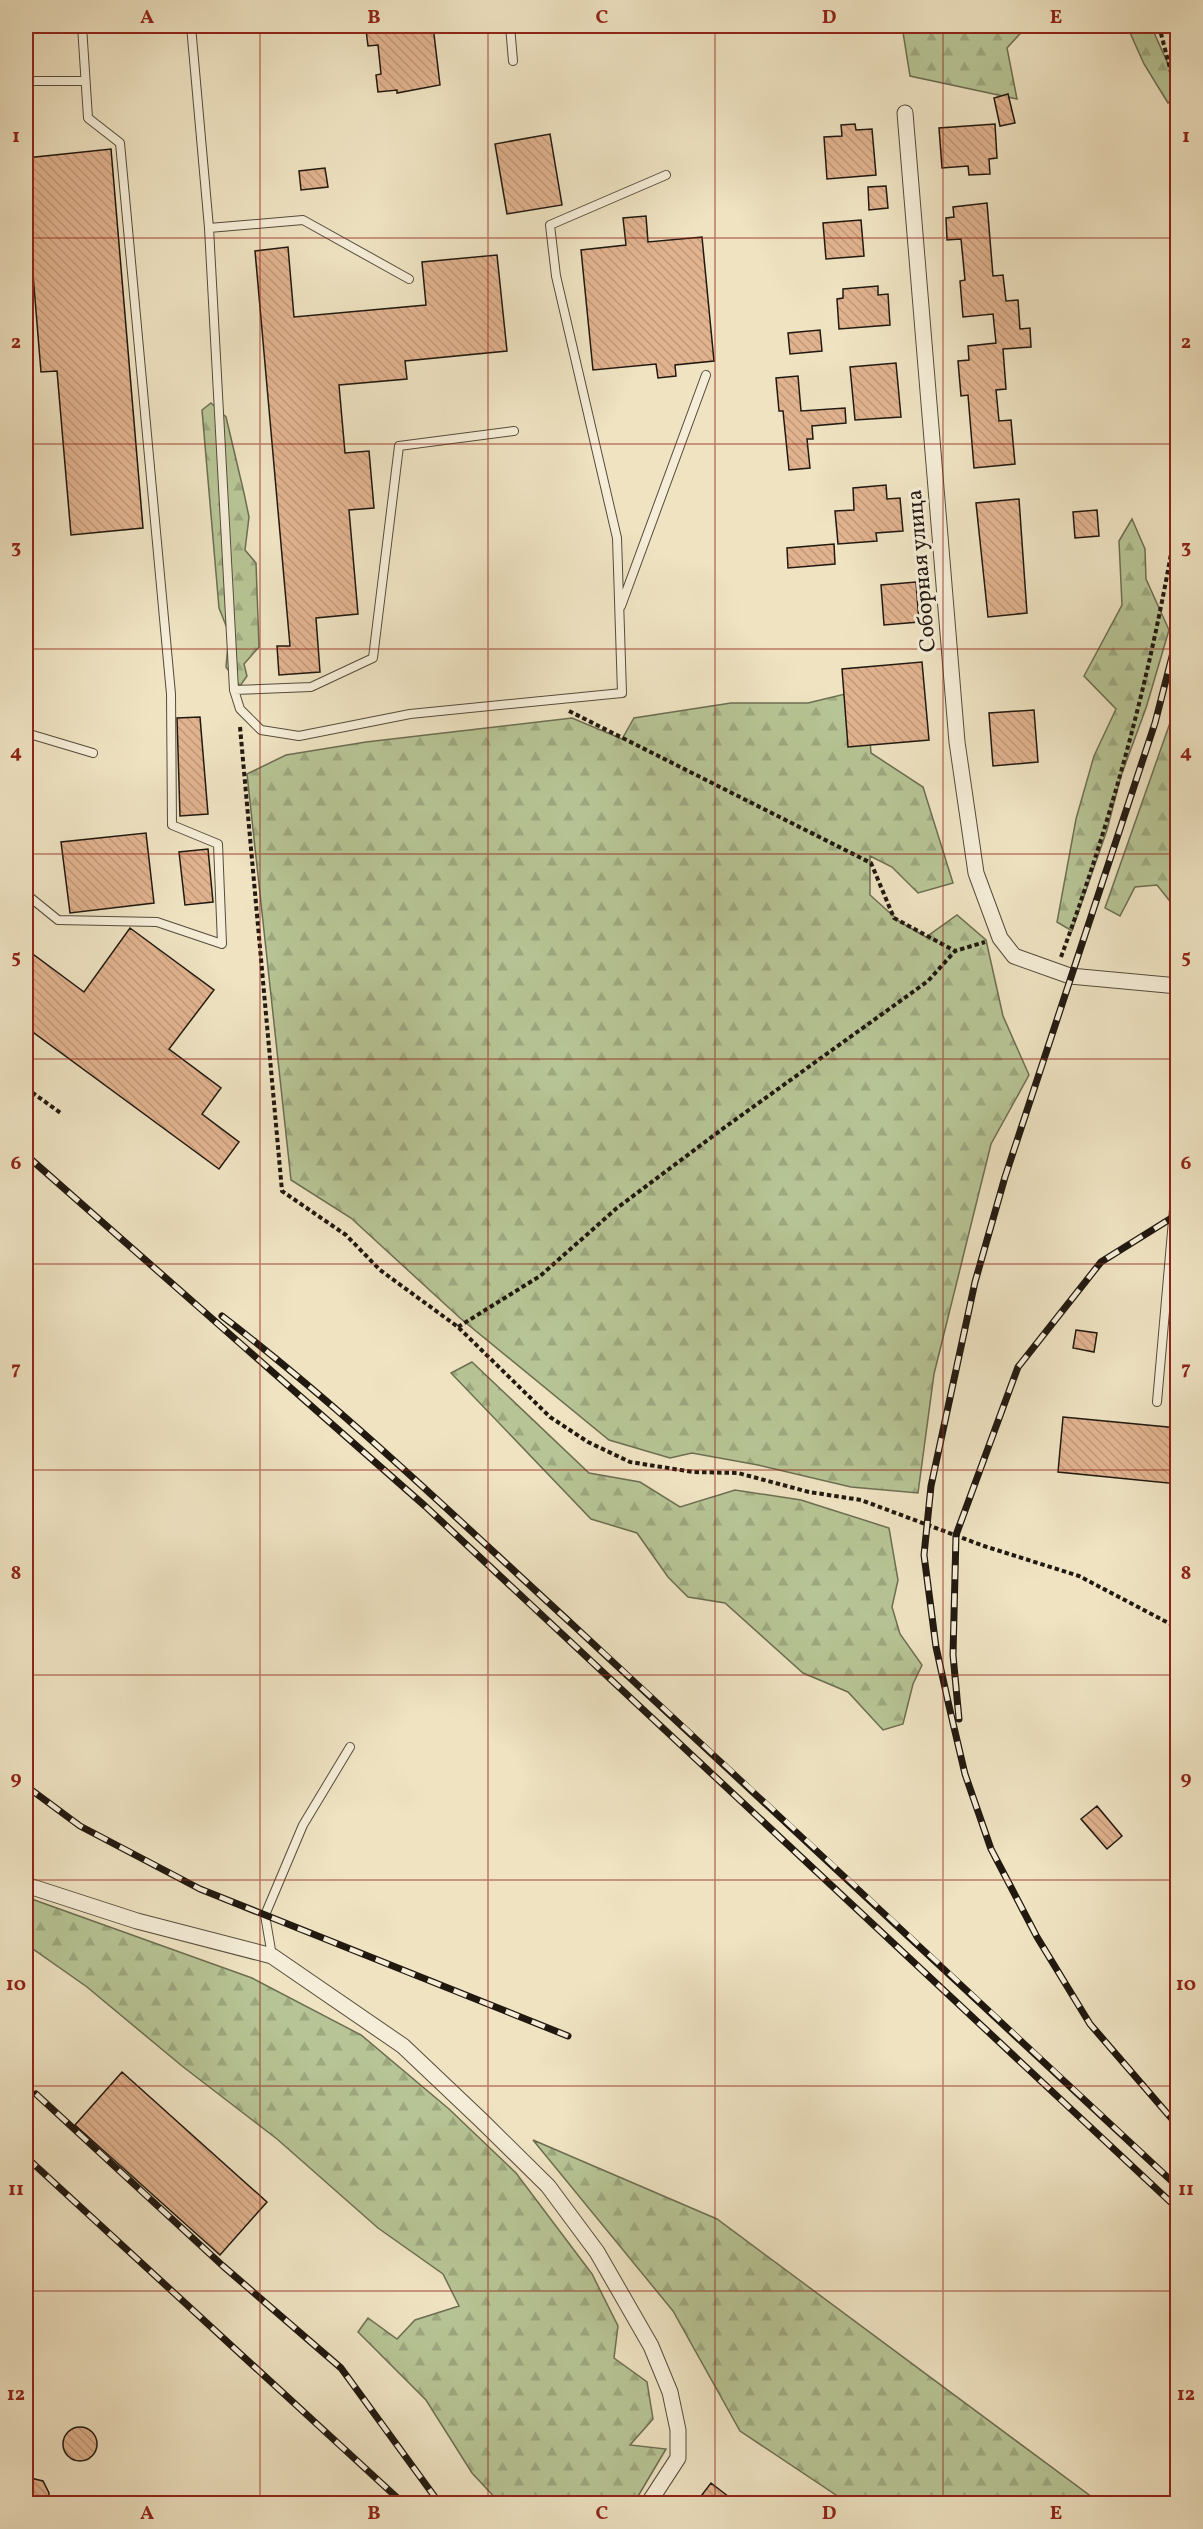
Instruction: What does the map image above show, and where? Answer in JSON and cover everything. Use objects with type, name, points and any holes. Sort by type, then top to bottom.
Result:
[{"type":"street","name":"Соборная улица","points":[[905,113],[957,742],[976,873],[1000,938],[1014,956],[1063,974],[1178,986]]},
{"type":"street","points":[[26,1885],[137,1921],[272,1956],[403,2046],[548,2186],[597,2252],[651,2346],[670,2392],[678,2430],[678,2458],[648,2504]]},
{"type":"lane","points":[[26,894],[58,920],[157,922],[222,944],[218,844],[172,825],[171,694],[120,143],[88,118],[82,26]]},
{"type":"lane","points":[[191,26],[209,228],[234,690],[240,709],[261,730],[299,736],[410,714],[622,693],[617,538],[556,276],[550,225],[666,175]]},
{"type":"lane","points":[[510,26],[513,61]]},
{"type":"lane","points":[[26,81],[85,81]]},
{"type":"lane","points":[[209,228],[303,220],[409,279]]},
{"type":"lane","points":[[619,610],[706,375]]},
{"type":"lane","points":[[234,690],[311,687],[373,658],[399,446],[514,431]]},
{"type":"lane","points":[[26,733],[93,753]]},
{"type":"lane","points":[[1157,1402],[1174,1243],[1178,1164]]},
{"type":"lane","points":[[272,1956],[265,1916],[303,1825],[350,1747]]},
{"type":"path","points":[[1159,26],[1178,99]]},
{"type":"path","points":[[1063,974],[1121,776],[1165,592],[1178,512]]},
{"type":"path","points":[[546,700],[871,863],[894,918],[955,951]]},
{"type":"path","points":[[239,722],[244,753],[282,1191],[346,1235],[380,1270],[458,1327],[550,1417],[588,1442],[630,1462],[693,1472],[738,1473],[809,1492],[861,1500],[984,1546],[1079,1576],[1178,1628]]},
{"type":"path","points":[[458,1327],[540,1276],[617,1208],[928,981],[955,951],[1000,938]]},
{"type":"path","points":[[26,1088],[63,1114]]},
{"type":"green space","points":[[902,26],[1027,26],[1007,48],[1017,99],[910,76]]},
{"type":"green space","points":[[1127,26],[1151,26],[1177,84],[1177,94],[1168,103],[1144,64]]},
{"type":"green space","points":[[211,403],[226,417],[249,517],[245,550],[256,563],[259,647],[244,664],[247,676],[240,686],[226,667],[229,633],[219,608],[202,410]]},
{"type":"green space","points":[[1132,519],[1145,549],[1146,579],[1169,630],[1146,708],[1121,776],[1107,830],[1072,931],[1057,922],[1076,819],[1094,756],[1116,709],[1084,676],[1122,605],[1119,541]]},
{"type":"green space","points":[[845,694],[868,714],[871,753],[923,787],[953,883],[918,893],[892,867],[870,856],[870,895],[900,922],[926,937],[957,915],[986,940],[1003,1016],[1029,1075],[991,1144],[934,1374],[918,1493],[851,1487],[758,1465],[692,1453],[670,1458],[609,1440],[460,1318],[351,1218],[291,1180],[247,774],[286,755],[366,742],[572,718],[622,739],[634,718],[731,703],[808,703]]},
{"type":"green space","points":[[1177,703],[1177,910],[1157,885],[1135,887],[1120,916],[1105,908]]},
{"type":"green space","points":[[472,1362],[589,1473],[640,1482],[680,1507],[735,1490],[801,1500],[889,1528],[898,1580],[892,1607],[900,1634],[922,1665],[913,1684],[903,1724],[883,1730],[848,1692],[803,1673],[725,1603],[688,1597],[668,1577],[637,1533],[591,1519],[451,1373]]},
{"type":"green space","points":[[26,1897],[252,1978],[361,2035],[449,2109],[516,2173],[592,2274],[618,2326],[614,2358],[647,2382],[653,2419],[630,2445],[666,2449],[634,2503],[500,2503],[472,2473],[426,2400],[358,2332],[368,2318],[397,2339],[415,2320],[459,2306],[443,2274],[378,2228],[277,2139],[182,2066],[87,1987],[26,1944]]},
{"type":"green space","points":[[533,2140],[717,2219],[1100,2503],[848,2503],[740,2431],[673,2311]]},
{"type":"building","points":[[376,26],[433,26],[440,85],[397,93],[397,90],[378,92],[376,75],[381,74],[378,45],[368,46],[366,30],[377,29]]},
{"type":"building","points":[[1008,94],[1015,123],[1000,126],[994,98]]},
{"type":"building","points":[[855,124],[856,130],[872,129],[876,175],[827,179],[824,137],[842,136],[841,125]]},
{"type":"building","points":[[995,124],[997,158],[989,159],[990,174],[969,175],[968,166],[942,168],[939,128]]},
{"type":"building","points":[[550,134],[562,205],[507,214],[495,144]]},
{"type":"building","points":[[111,149],[143,528],[71,535],[57,371],[41,372],[26,189],[26,158]]},
{"type":"building","points":[[325,168],[328,187],[301,190],[299,171]]},
{"type":"building","points":[[886,186],[888,208],[869,210],[868,187]]},
{"type":"building","points":[[987,203],[993,276],[1003,275],[1006,301],[1018,300],[1020,329],[1030,328],[1031,347],[1003,349],[1006,389],[996,390],[999,421],[1011,420],[1015,464],[974,468],[968,395],[961,396],[958,361],[969,360],[968,346],[996,343],[993,314],[963,317],[960,281],[965,280],[961,239],[947,240],[946,218],[954,217],[953,207]]},
{"type":"building","points":[[646,216],[648,242],[702,237],[714,361],[675,365],[676,376],[658,378],[656,364],[593,370],[581,250],[626,245],[623,218]]},
{"type":"building","points":[[861,220],[864,256],[826,259],[823,223]]},
{"type":"building","points":[[288,247],[294,317],[426,305],[422,262],[497,255],[507,351],[405,361],[407,379],[339,385],[345,453],[369,451],[374,508],[349,510],[358,614],[316,618],[320,672],[279,675],[277,646],[290,646],[255,251]]},
{"type":"building","points":[[878,286],[878,295],[888,294],[890,325],[839,329],[837,299],[843,298],[843,289]]},
{"type":"building","points":[[820,330],[822,351],[790,354],[788,333]]},
{"type":"building","points":[[896,363],[901,417],[855,420],[850,367]]},
{"type":"building","points":[[798,376],[801,411],[845,408],[846,423],[812,426],[813,439],[807,439],[810,468],[789,470],[783,411],[779,411],[776,378]]},
{"type":"building","points":[[886,485],[887,499],[900,498],[903,531],[876,533],[877,541],[838,544],[835,511],[854,510],[853,488]]},
{"type":"building","points":[[1019,499],[1027,613],[988,617],[976,503]]},
{"type":"building","points":[[1097,510],[1099,536],[1075,538],[1073,512]]},
{"type":"building","points":[[834,544],[835,564],[788,568],[787,548]]},
{"type":"building","points":[[916,582],[919,622],[884,625],[881,585]]},
{"type":"building","points":[[922,662],[929,740],[848,747],[842,669]]},
{"type":"building","points":[[1034,710],[1038,762],[993,766],[989,713]]},
{"type":"building","points":[[200,717],[208,814],[180,816],[177,718]]},
{"type":"building","points":[[146,833],[154,903],[70,913],[61,842]]},
{"type":"building","points":[[208,849],[213,902],[185,905],[179,852]]},
{"type":"building","points":[[130,928],[214,990],[169,1049],[221,1088],[202,1114],[239,1142],[219,1169],[26,1027],[26,949],[84,992]]},
{"type":"building","points":[[1076,1330],[1097,1333],[1094,1352],[1073,1348]]},
{"type":"building","points":[[1063,1417],[1178,1428],[1178,1484],[1058,1472]]},
{"type":"building","points":[[1097,1806],[1122,1836],[1107,1849],[1081,1819]]},
{"type":"building","points":[[122,2072],[267,2202],[220,2255],[75,2125]]},
{"type":"building","points":[[80,2427],[92,2432],[97,2444],[92,2456],[80,2461],[68,2456],[63,2444],[68,2432]]},
{"type":"building","points":[[26,2477],[43,2481],[49,2493],[48,2504],[26,2504]]},
{"type":"building","points":[[711,2483],[738,2504],[695,2504]]},
{"type":"railway","points":[[1178,633],[1155,723],[1005,1177],[975,1282],[931,1486],[924,1555],[936,1647],[949,1706],[965,1774],[991,1849],[1037,1937],[1090,2024],[1178,2126]]},
{"type":"railway","points":[[26,1155],[425,1506],[1178,2209]]},
{"type":"railway","points":[[959,1719],[953,1655],[956,1535],[1018,1367],[1101,1262],[1178,1214]]},
{"type":"railway","points":[[222,1316],[268,1352],[401,1467],[801,1835],[1178,2187]]},
{"type":"railway","points":[[26,1786],[80,1826],[200,1889],[568,2036]]},
{"type":"railway","points":[[36,2094],[223,2266],[341,2368],[440,2504]]},
{"type":"railway","points":[[26,2157],[404,2504]]}]
